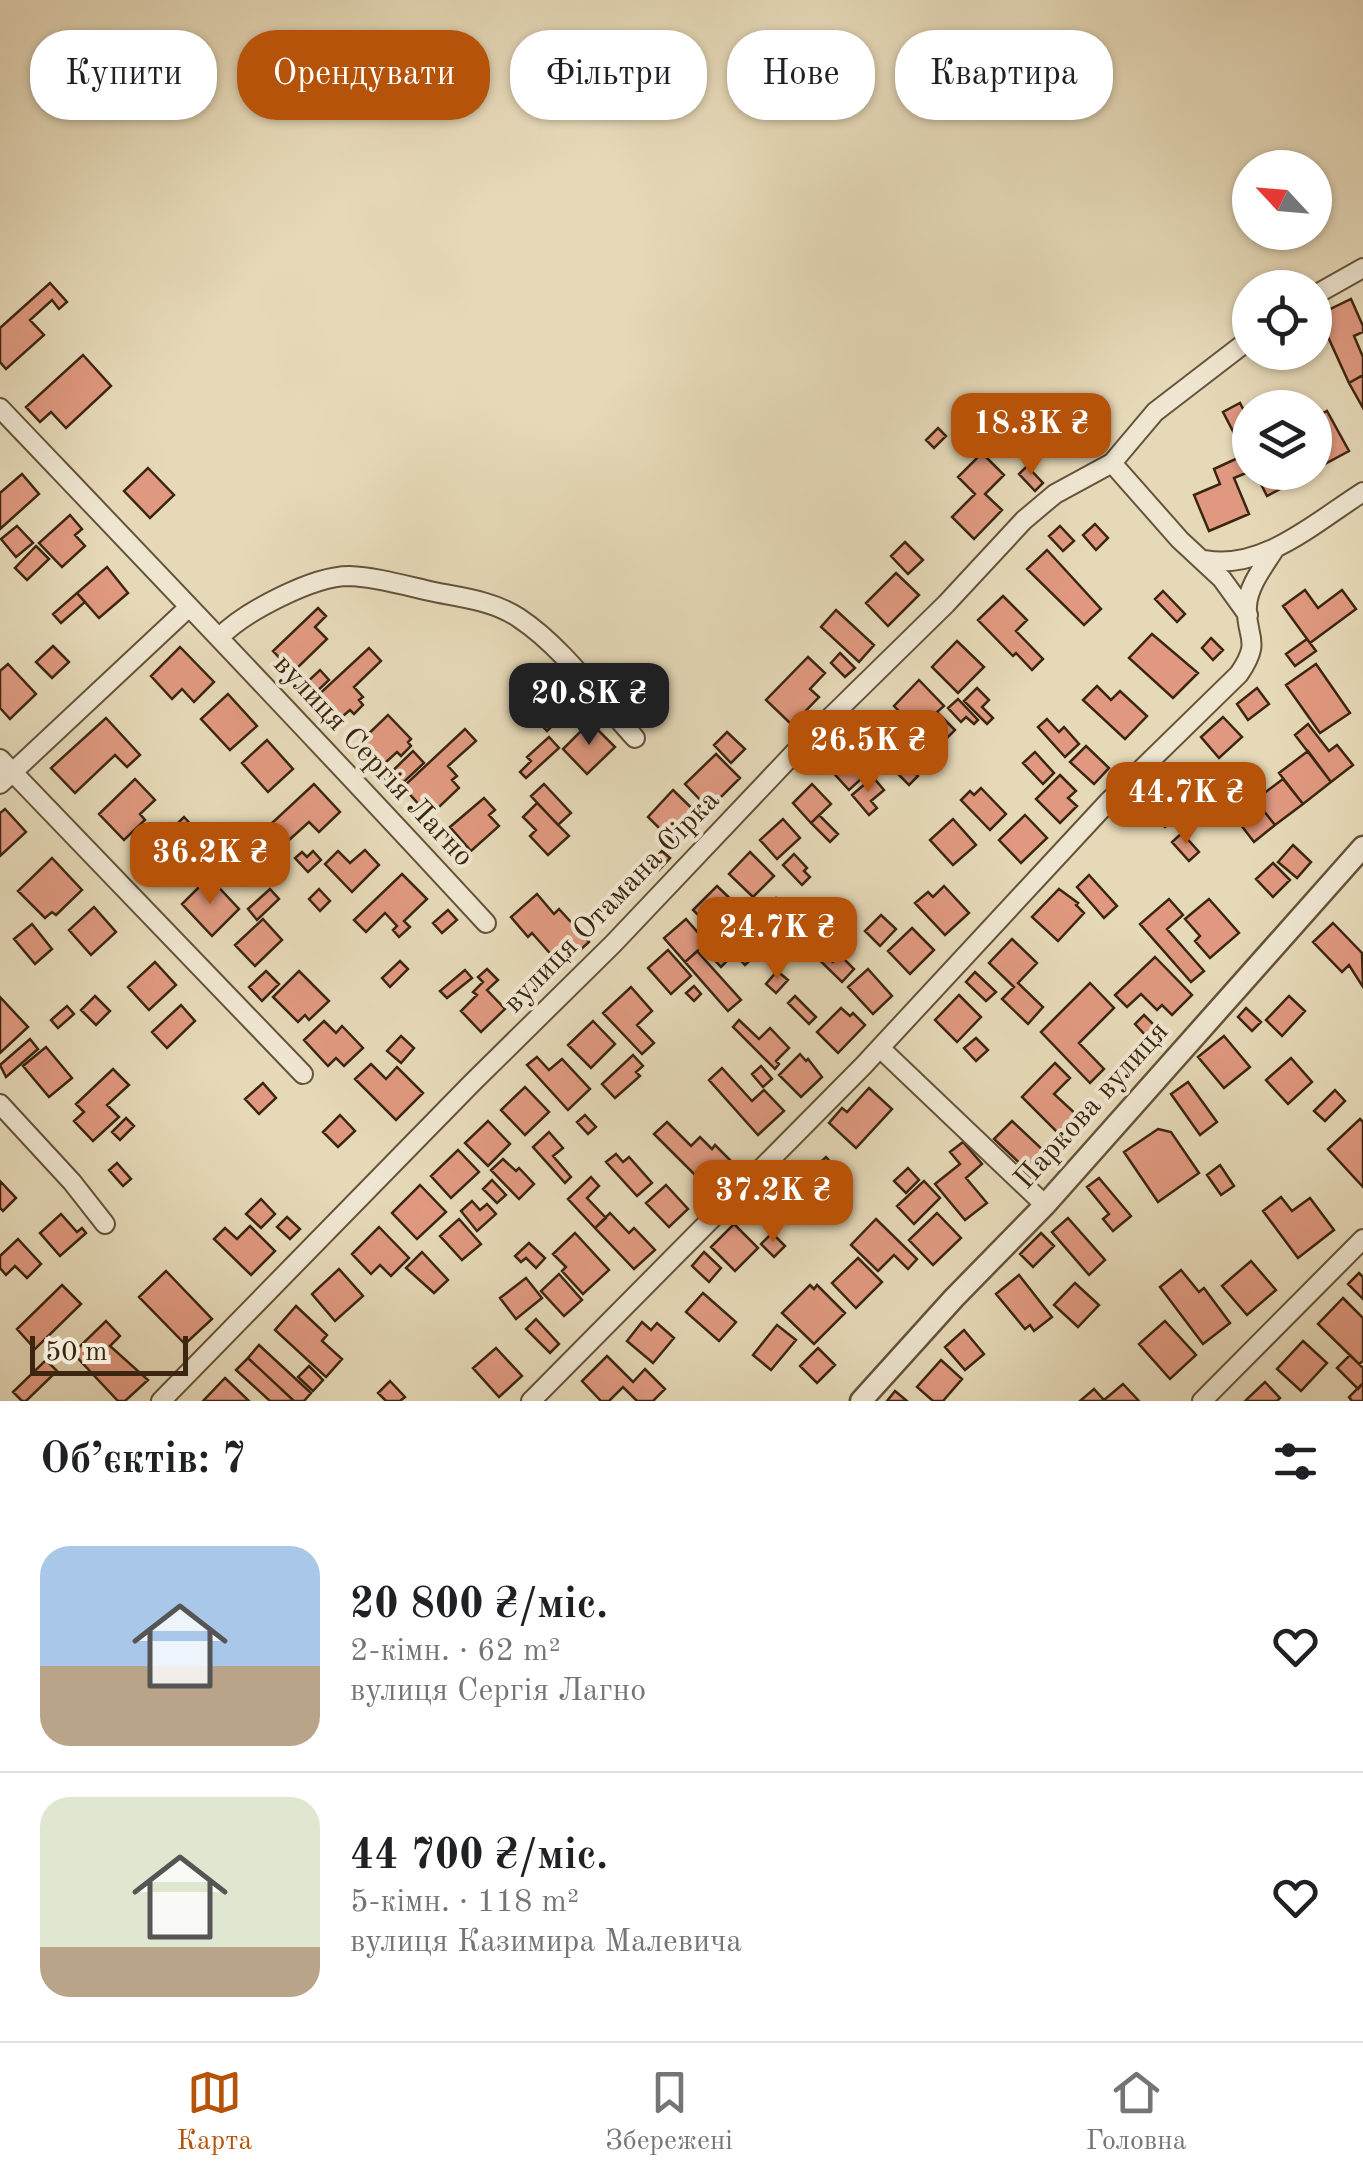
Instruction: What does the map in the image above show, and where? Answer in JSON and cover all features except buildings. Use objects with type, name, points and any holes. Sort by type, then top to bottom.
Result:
[{"type":"street","points":[[1332,286],[1363,268]]},
{"type":"street","name":"вулиця Отамана Сірка","points":[[161,1401],[613,944],[1024,520],[1055,494],[1112,464],[1155,412],[1232,354]]},
{"type":"street","name":"вулиця Сергія Лагно","points":[[0,408],[155,567],[188,608],[486,923]]},
{"type":"street","points":[[1112,464],[1180,540],[1205,560],[1248,616]]},
{"type":"street","points":[[1205,560],[1226,562],[1274,550],[1363,492]]},
{"type":"street","points":[[531,1401],[880,1048],[1108,802],[1240,674],[1252,647],[1250,595],[1274,550]]},
{"type":"street","points":[[220,638],[242,618],[330,578],[350,576],[490,604],[538,631],[636,738]]},
{"type":"street","points":[[188,608],[4,772],[303,1074]]},
{"type":"street","name":"Паркова вулиця","points":[[861,1401],[1045,1205],[1363,846]]},
{"type":"street","points":[[880,1048],[1045,1205]]},
{"type":"street","points":[[0,1104],[105,1224]]},
{"type":"street","points":[[1202,1401],[1363,1239]]}]
